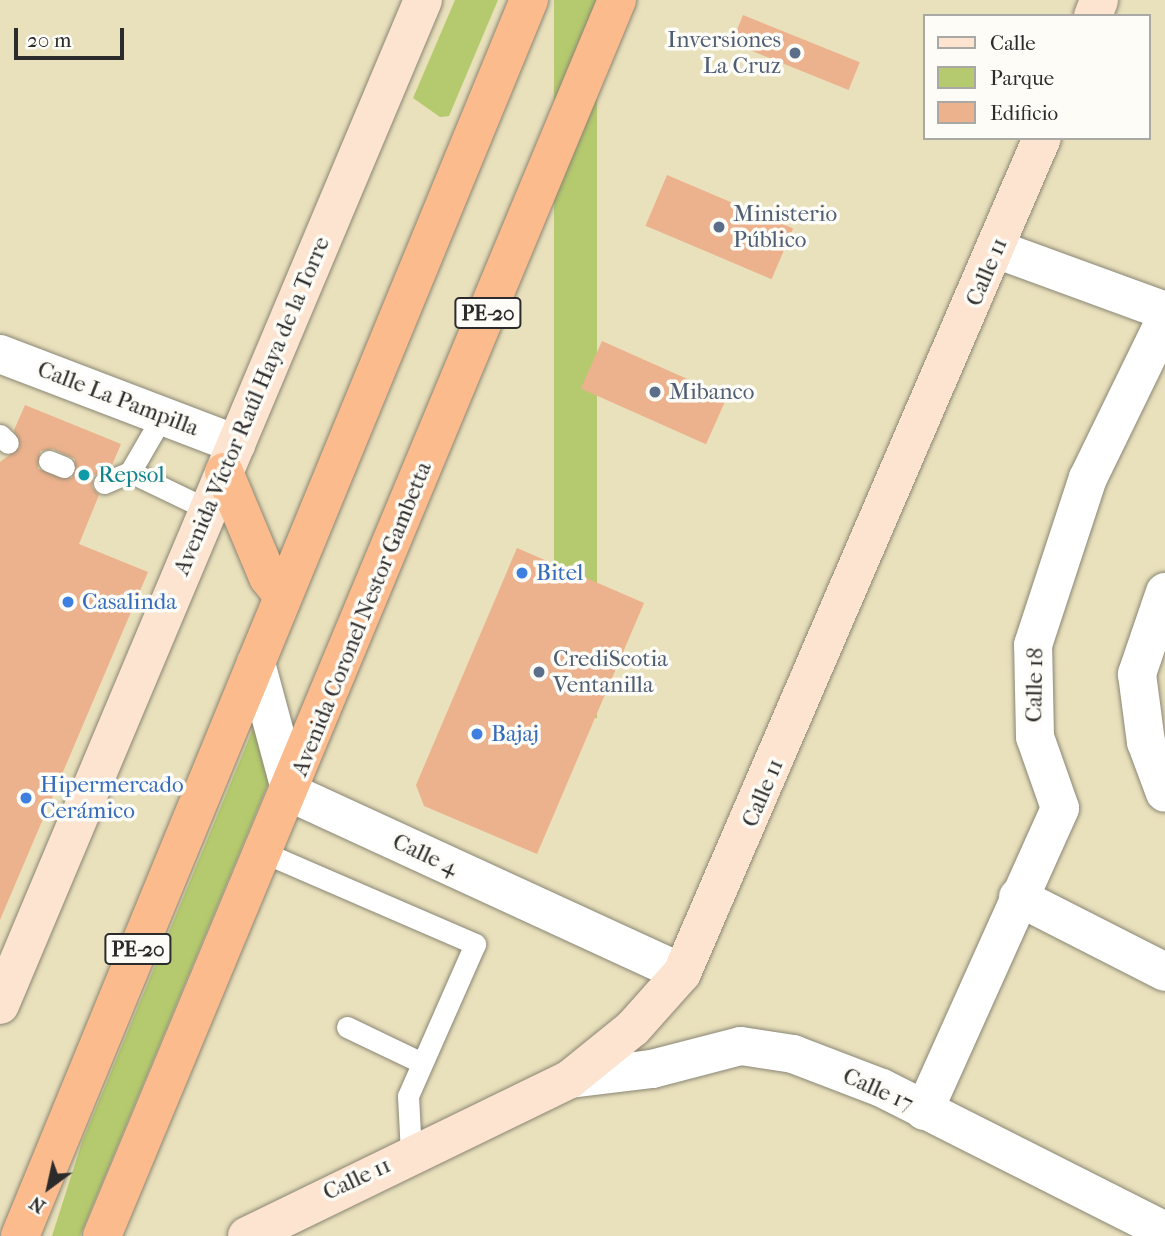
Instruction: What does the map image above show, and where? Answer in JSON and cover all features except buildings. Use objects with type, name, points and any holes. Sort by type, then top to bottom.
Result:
[{"type":"highway","name":"PE-20","points":[[20,1236],[529,0]]},
{"type":"highway","name":"Avenida Coronel Nestor Gambetta","points":[[102,1236],[291,793],[617,0]]},
{"type":"highway","points":[[230,458],[268,577],[282,595]]},
{"type":"street","name":"Avenida Víctor Raúl Haya de la Torre","points":[[0,1005],[423,0]]},
{"type":"street","name":"Calle 11","points":[[247,1236],[411,1153],[570,1079],[633,1028],[682,973],[1041,140]]},
{"type":"street","points":[[996,249],[1165,311]]},
{"type":"street","name":"Calle 18","points":[[924,1111],[1060,808],[1035,737],[1030,694],[1047,587],[1088,478],[1165,320]]},
{"type":"street","name":"Calle La Pampilla","points":[[0,354],[163,415],[230,458]]},
{"type":"street","points":[[1165,592],[1137,674],[1146,742],[1165,793]]},
{"type":"street","points":[[256,663],[291,793]]},
{"type":"street","name":"Calle 4","points":[[291,793],[682,973]]},
{"type":"street","points":[[1018,897],[1165,972]]},
{"type":"street","name":"Calle 17","points":[[570,1079],[652,1069],[741,1046],[793,1054],[924,1111],[1165,1231]]},
{"type":"lane","points":[[104,483],[130,472],[163,415]]},
{"type":"lane","points":[[130,472],[208,510]]},
{"type":"lane","points":[[265,853],[475,944],[408,1096],[411,1153]]},
{"type":"lane","points":[[347,1027],[422,1063]]},
{"type":"green space","points":[[455,0],[498,0],[449,116],[440,117],[413,98]]},
{"type":"green space","points":[[554,0],[597,0],[597,718],[554,718]]},
{"type":"green space","points":[[253,729],[272,736],[278,760],[80,1236],[52,1236],[82,1142]]},
{"type":"place","name":"Inversiones La Cruz","points":[[795,53]]},
{"type":"place","name":"Ministerio Público","points":[[719,227]]},
{"type":"place","name":"Mibanco","points":[[655,392]]},
{"type":"place","name":"Repsol","points":[[84,475]]},
{"type":"place","name":"Bitel","points":[[522,573]]},
{"type":"place","name":"Casalinda","points":[[68,602]]},
{"type":"place","name":"CrediScotia Ventanilla","points":[[539,672]]},
{"type":"place","name":"Bajaj","points":[[477,734]]},
{"type":"place","name":"Hipermercado Cerámico","points":[[26,798]]}]
